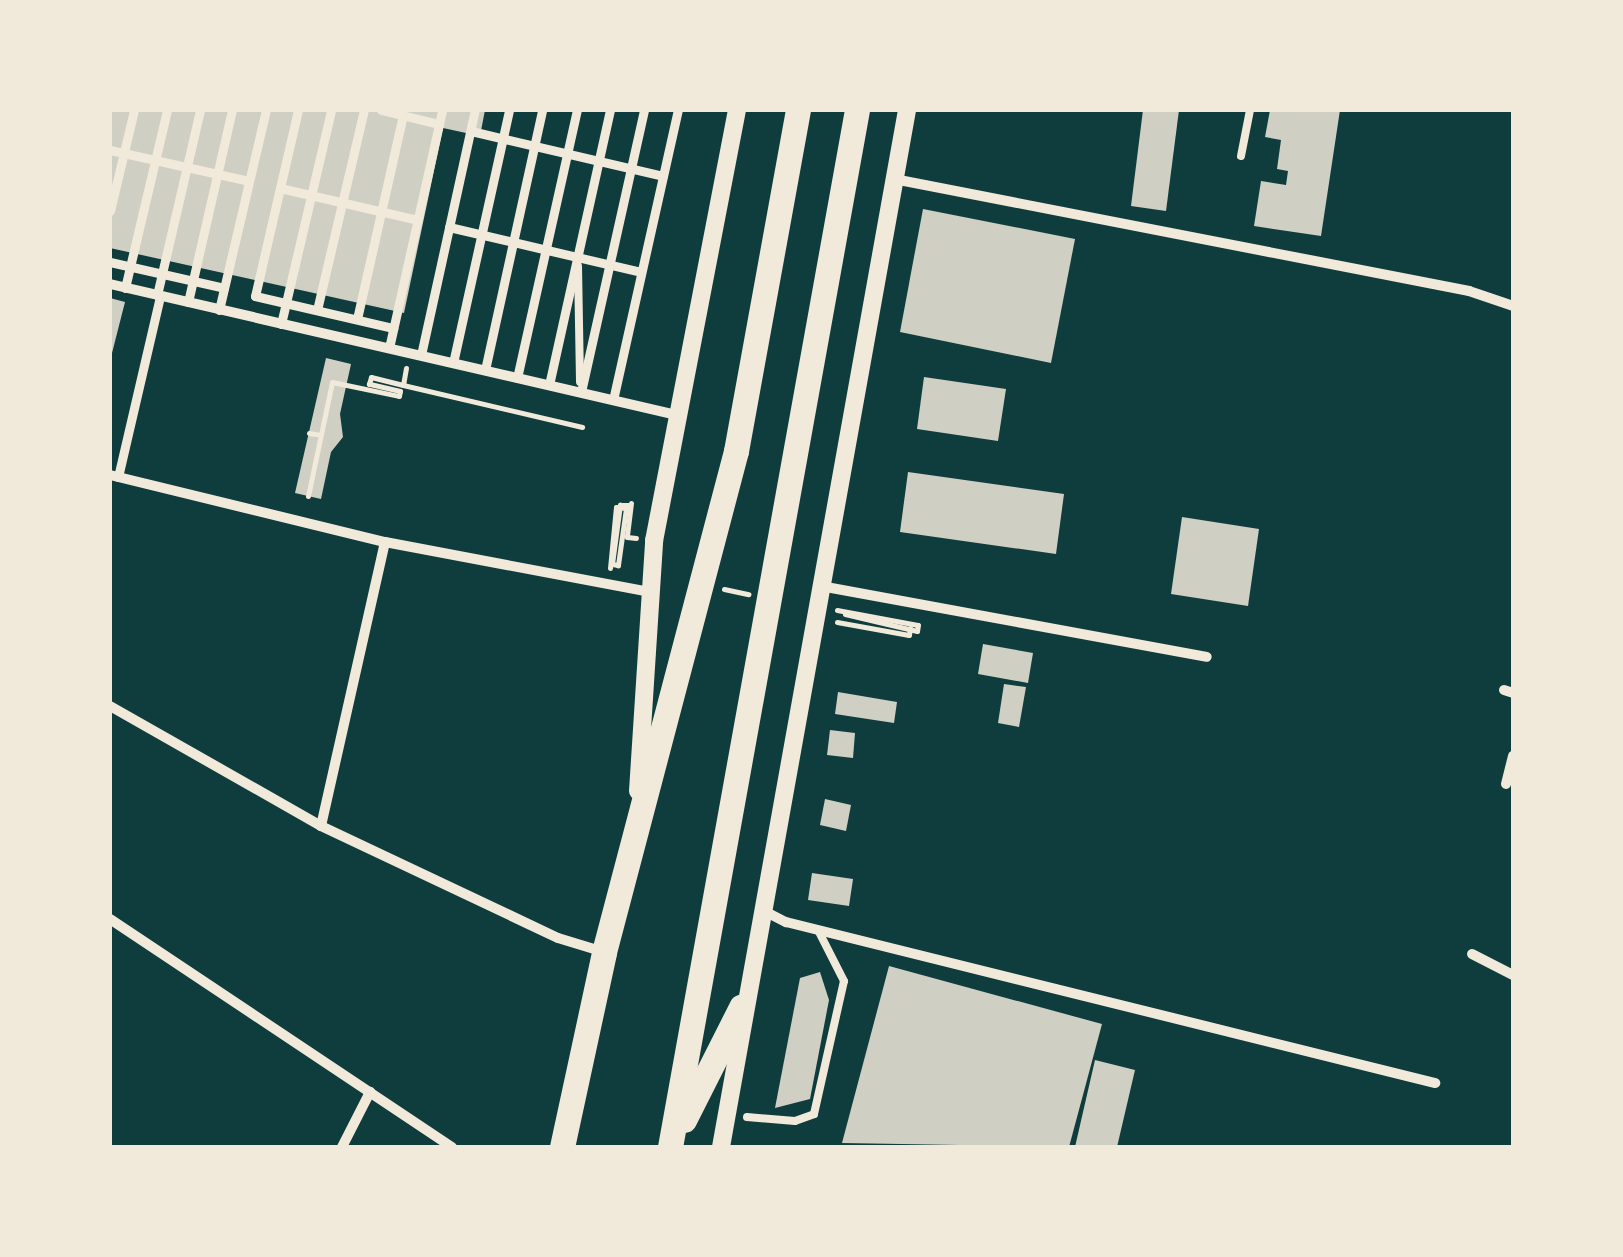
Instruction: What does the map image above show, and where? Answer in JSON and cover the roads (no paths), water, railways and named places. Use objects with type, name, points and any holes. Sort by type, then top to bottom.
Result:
[{"type":"main road","points":[[562,1147],[604,952],[736,451],[798,110]]},
{"type":"main road","points":[[671,1147],[857,110]]},
{"type":"main road","points":[[671,1147],[741,1007]]},
{"type":"street","points":[[110,212],[134,110]]},
{"type":"street","points":[[125,288],[167,110]]},
{"type":"street","points":[[200,110],[114,476],[385,542],[649,592]]},
{"type":"street","points":[[188,302],[232,110]]},
{"type":"street","points":[[218,310],[266,110]]},
{"type":"street","points":[[298,110],[255,296],[394,328]]},
{"type":"street","points":[[281,324],[331,110]]},
{"type":"street","points":[[318,310],[364,110]]},
{"type":"street","points":[[380,110],[439,124]]},
{"type":"street","points":[[389,348],[442,110]]},
{"type":"street","points":[[416,354],[475,110]]},
{"type":"street","points":[[453,363],[509,110]]},
{"type":"street","points":[[485,370],[542,110]]},
{"type":"street","points":[[517,378],[576,110]]},
{"type":"street","points":[[549,385],[610,110]]},
{"type":"street","points":[[580,392],[644,110]]},
{"type":"street","points":[[612,400],[678,110]]},
{"type":"street","points":[[635,840],[649,592],[677,415],[737,110]]},
{"type":"street","points":[[725,1145],[741,1007],[764,911],[820,620],[907,110]]},
{"type":"street","points":[[356,319],[403,115]]},
{"type":"street","points":[[470,131],[663,176]]},
{"type":"street","points":[[110,150],[249,182]]},
{"type":"street","points":[[894,179],[1468,291],[1513,306]]},
{"type":"street","points":[[280,188],[418,220]]},
{"type":"street","points":[[449,227],[641,272]]},
{"type":"street","points":[[110,262],[224,288]]},
{"type":"street","points":[[110,284],[677,415]]},
{"type":"street","points":[[321,826],[385,542]]},
{"type":"street","points":[[826,587],[1207,657]]},
{"type":"street","points":[[110,706],[321,826],[558,938],[604,952]]},
{"type":"street","points":[[1506,784],[1513,756]]},
{"type":"street","points":[[764,911],[818,930],[1435,1083]]},
{"type":"street","points":[[110,918],[452,1147]]},
{"type":"street","points":[[1472,954],[1513,975]]},
{"type":"street","points":[[342,1147],[370,1092]]},
{"type":"lane","points":[[580,392],[644,110]]},
{"type":"lane","points":[[1241,156],[1250,110]]},
{"type":"lane","points":[[577,256],[580,392]]},
{"type":"lane","points":[[747,1116],[795,1121],[814,1114],[844,982],[818,930]]}]
